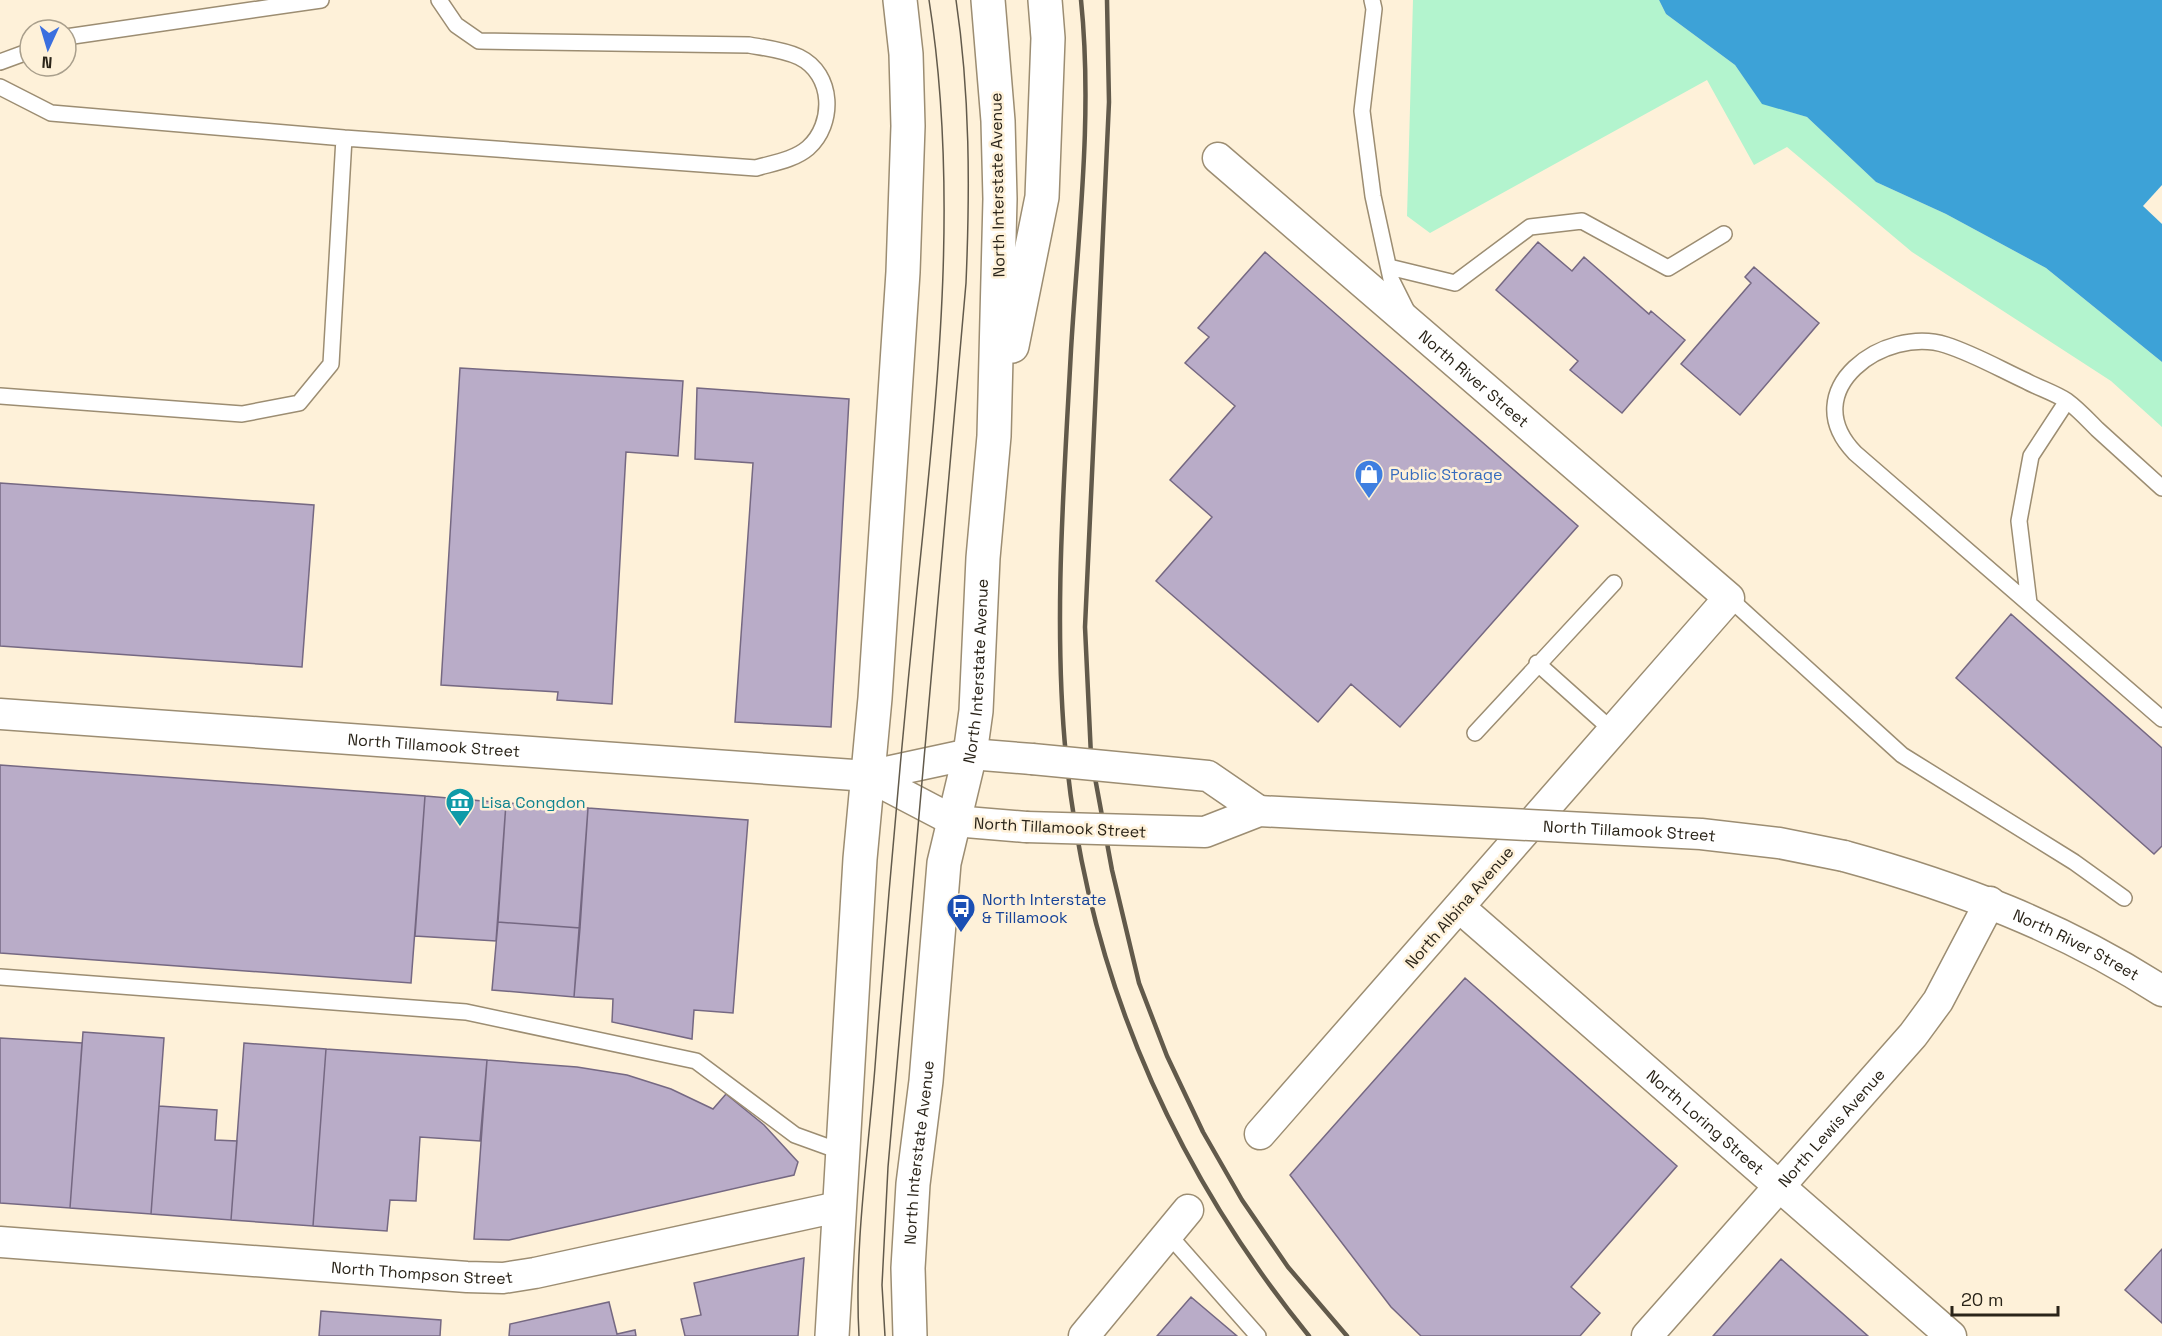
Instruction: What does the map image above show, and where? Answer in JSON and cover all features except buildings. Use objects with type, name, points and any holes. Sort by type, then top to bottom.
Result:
[{"type":"street","points":[[832,1336],[860,859],[894,432],[907,189],[906,54],[900,0]]},
{"type":"street","name":"North Interstate Avenue","points":[[910,1336],[908,1268],[913,1184],[926,1081],[944,863],[970,754],[976,711],[983,558],[994,435],[1000,199],[998,121],[988,0]]},
{"type":"street","points":[[994,435],[1042,197],[1048,38],[1045,0]]},
{"type":"street","name":"North River Street","points":[[1218,158],[1730,598]]},
{"type":"street","name":"North Albina Avenue","points":[[1260,1134],[1730,598]]},
{"type":"street","name":"North Tillamook Street","points":[[0,714],[868,776],[970,754],[1208,776],[1259,811]]},
{"type":"street","name":"North Tillamook Street","points":[[868,776],[954,821],[1026,827],[1205,832],[1259,811],[1701,834],[1779,843],[1844,856],[1926,879],[1990,902]]},
{"type":"street","name":"North River Street","points":[[1990,902],[2080,942],[2162,991]]},
{"type":"street","name":"North Lewis Avenue","points":[[1647,1336],[1913,1035],[1938,1000],[1990,902]]},
{"type":"street","name":"North Loring Street","points":[[1459,907],[1780,1184],[1951,1336]]},
{"type":"street","name":"North Thompson Street","points":[[0,1242],[503,1278],[536,1273],[838,1207]]},
{"type":"street","points":[[1084,1336],[1188,1210]]},
{"type":"lane","points":[[78,35],[321,0]]},
{"type":"lane","points":[[0,87],[51,113],[344,138],[756,168],[792,158],[807,149],[819,137],[826,121],[828,103],[824,85],[815,70],[801,58],[785,52],[749,45],[479,40],[456,25],[439,0]]},
{"type":"lane","points":[[1372,0],[1374,9],[1362,111],[1373,196],[1391,279],[1418,331]]},
{"type":"lane","points":[[0,62],[18,55]]},
{"type":"lane","points":[[0,396],[242,414],[299,403],[331,364],[344,138]]},
{"type":"lane","points":[[1389,267],[1455,283],[1472,268],[1530,227],[1581,221],[1668,268],[1724,234]]},
{"type":"lane","points":[[2162,488],[2067,401],[1944,344],[1913,342],[1883,349],[1857,366],[1836,391],[1833,408],[1836,425],[1843,440],[2162,719]]},
{"type":"lane","points":[[2028,603],[2019,521],[2031,456],[2067,401]]},
{"type":"lane","points":[[1475,733],[1537,663],[1614,583]]},
{"type":"lane","points":[[1730,598],[1902,755],[2074,862],[2124,898]]},
{"type":"lane","points":[[1537,663],[1613,731]]},
{"type":"lane","points":[[0,977],[466,1012],[696,1061],[795,1135],[842,1152]]},
{"type":"lane","points":[[1168,1234],[1258,1336]]},
{"type":"green space","points":[[1413,0],[1659,0],[1666,14],[1735,65],[1762,103],[1807,117],[1876,182],[1946,214],[2046,268],[2162,362],[2162,427],[2111,381],[1912,252],[1787,147],[1754,165],[1707,80],[1430,233],[1407,216]]},
{"type":"water","points":[[1659,0],[2162,0],[2162,362],[2046,268],[1946,214],[1876,182],[1807,117],[1762,104],[1735,65],[1666,14]]},
{"type":"pier","points":[[2162,185],[2162,224],[2143,206]]},
{"type":"tram line","points":[[859,1336],[858,1269],[862,1201],[900,770],[932,444],[942,296],[943,147],[938,74],[929,0]]},
{"type":"tram line","points":[[885,1336],[882,1285],[888,1167],[966,283],[968,142],[961,35],[956,0]]},
{"type":"railway","points":[[1081,0],[1085,131],[1065,451],[1060,605],[1062,706],[1077,837],[1094,915],[1116,991],[1144,1064],[1177,1136],[1216,1204],[1260,1271],[1309,1336]]},
{"type":"railway","points":[[1107,0],[1109,102],[1085,627],[1091,756],[1112,870],[1139,983],[1167,1056],[1203,1132],[1242,1200],[1288,1267],[1347,1336]]},
{"type":"place","name":"Public Storage","points":[[1369,500]]},
{"type":"place","name":"Lisa Congdon","points":[[460,828]]},
{"type":"place","name":"North Interstate & Tillamook","points":[[961,934]]}]
